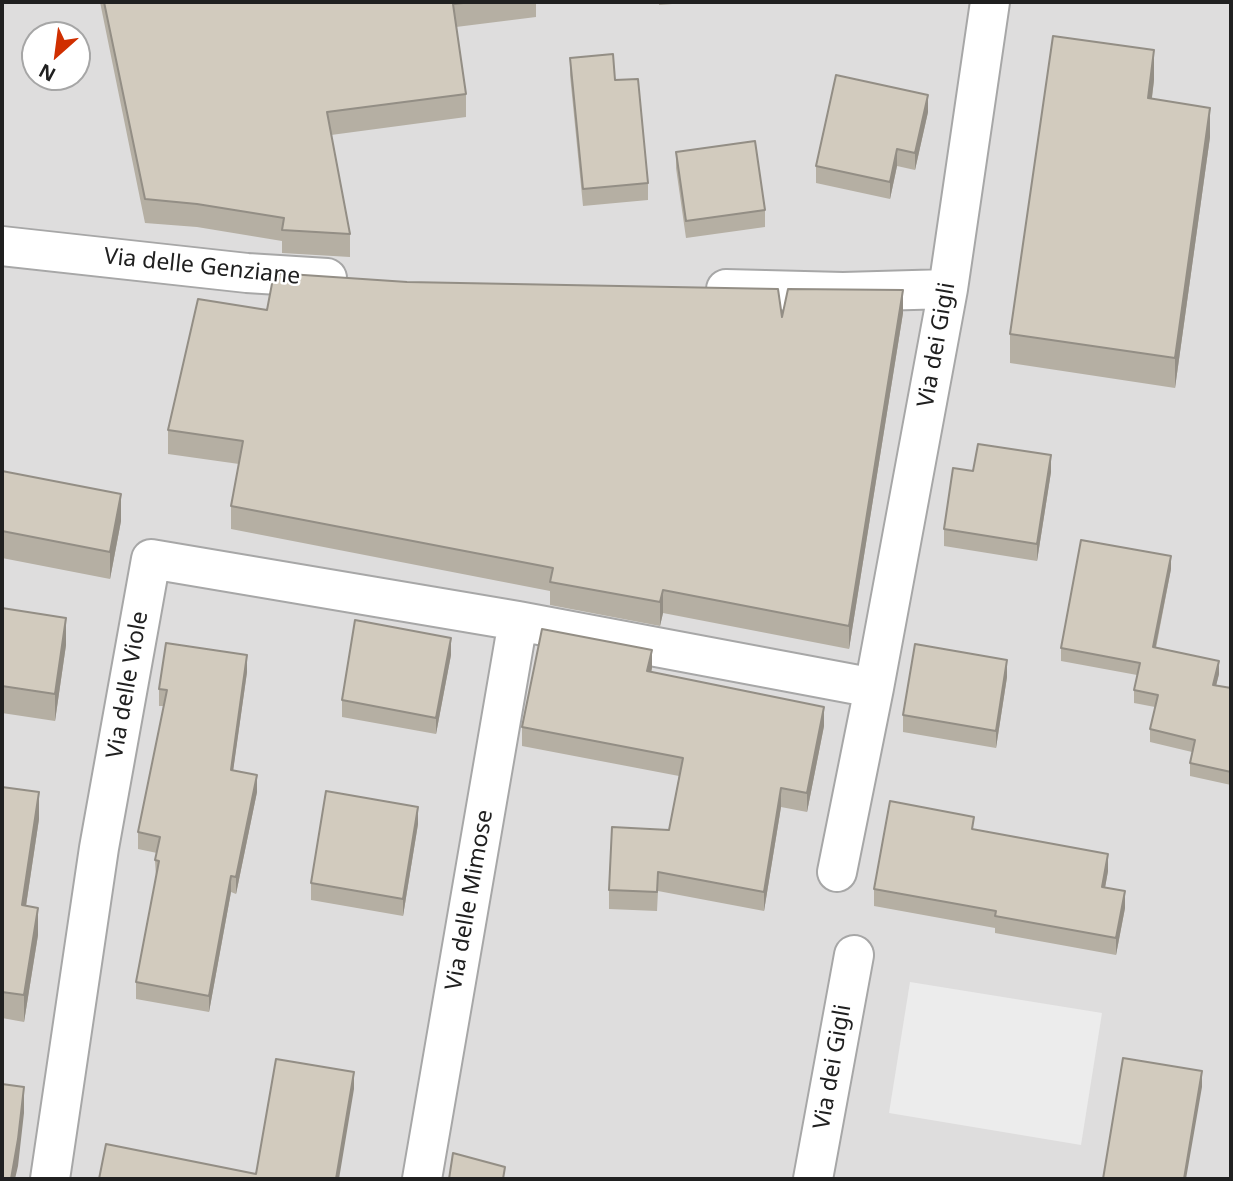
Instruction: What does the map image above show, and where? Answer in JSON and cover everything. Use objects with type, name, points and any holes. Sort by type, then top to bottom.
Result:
[{"type":"street","name":"Via dei Gigli","points":[[837,872],[948,289],[990,2]]},
{"type":"street","name":"Via delle Genziane","points":[[2,246],[247,273],[355,280]]},
{"type":"street","points":[[694,289],[843,292],[948,289]]},
{"type":"street","name":"Via delle Viole","points":[[50,1179],[99,848],[151,559],[518,621]]},
{"type":"street","points":[[518,621],[874,688]]},
{"type":"street","name":"Via delle Mimose","points":[[422,1179],[518,621]]},
{"type":"street","name":"Via dei Gigli","points":[[813,1179],[853,955]]},
{"type":"shaded area","points":[[2,2],[1231,2],[1231,1179],[2,1179]]},
{"type":"shaded area","points":[[910,982],[1102,1013],[1081,1145],[889,1113]]},
{"type":"building","points":[[104,2],[473,2],[453,4],[466,94],[327,112],[350,234],[282,230],[284,218],[145,199]]},
{"type":"building","points":[[1053,36],[1154,50],[1148,98],[1210,108],[1175,358],[1010,334]]},
{"type":"building","points":[[613,54],[615,80],[638,79],[648,183],[583,189],[570,58]]},
{"type":"building","points":[[836,75],[928,95],[915,153],[897,149],[890,182],[816,166]]},
{"type":"building","points":[[755,141],[765,210],[686,221],[676,152]]},
{"type":"building","points":[[274,273],[407,282],[778,289],[782,317],[788,289],[903,290],[849,626],[663,590],[660,602],[550,582],[553,568],[231,506],[243,441],[168,430],[198,299],[267,310]]},
{"type":"building","points":[[978,444],[1051,455],[1037,544],[944,529],[953,468],[973,471]]},
{"type":"building","points":[[2,471],[121,494],[110,552],[2,531]]},
{"type":"building","points":[[1081,540],[1171,556],[1153,647],[1219,661],[1213,685],[1231,688],[1231,772],[1190,763],[1195,740],[1150,729],[1158,695],[1134,690],[1140,663],[1061,648]]},
{"type":"building","points":[[2,608],[66,618],[55,694],[2,686]]},
{"type":"building","points":[[355,620],[451,638],[436,718],[342,700]]},
{"type":"building","points":[[542,629],[652,650],[647,671],[824,707],[807,793],[781,788],[764,892],[658,872],[657,892],[609,890],[612,827],[669,830],[683,758],[522,727]]},
{"type":"building","points":[[166,643],[247,655],[231,770],[257,775],[236,877],[231,876],[209,996],[136,982],[159,861],[155,860],[160,837],[138,832],[167,690],[159,689]]},
{"type":"building","points":[[915,644],[1007,660],[996,731],[903,715]]},
{"type":"building","points":[[2,787],[39,792],[22,905],[38,908],[24,995],[2,992]]},
{"type":"building","points":[[326,791],[418,807],[403,899],[311,883]]},
{"type":"building","points":[[890,801],[974,817],[972,829],[1108,854],[1102,887],[1125,891],[1116,938],[995,916],[996,911],[874,889]]},
{"type":"building","points":[[1123,1058],[1202,1071],[1184,1179],[1103,1179]]},
{"type":"building","points":[[276,1059],[354,1072],[336,1179],[99,1179],[106,1144],[256,1174]]},
{"type":"building","points":[[2,1084],[24,1087],[11,1179],[2,1179]]},
{"type":"building","points":[[453,1153],[505,1167],[503,1179],[449,1179]]}]
